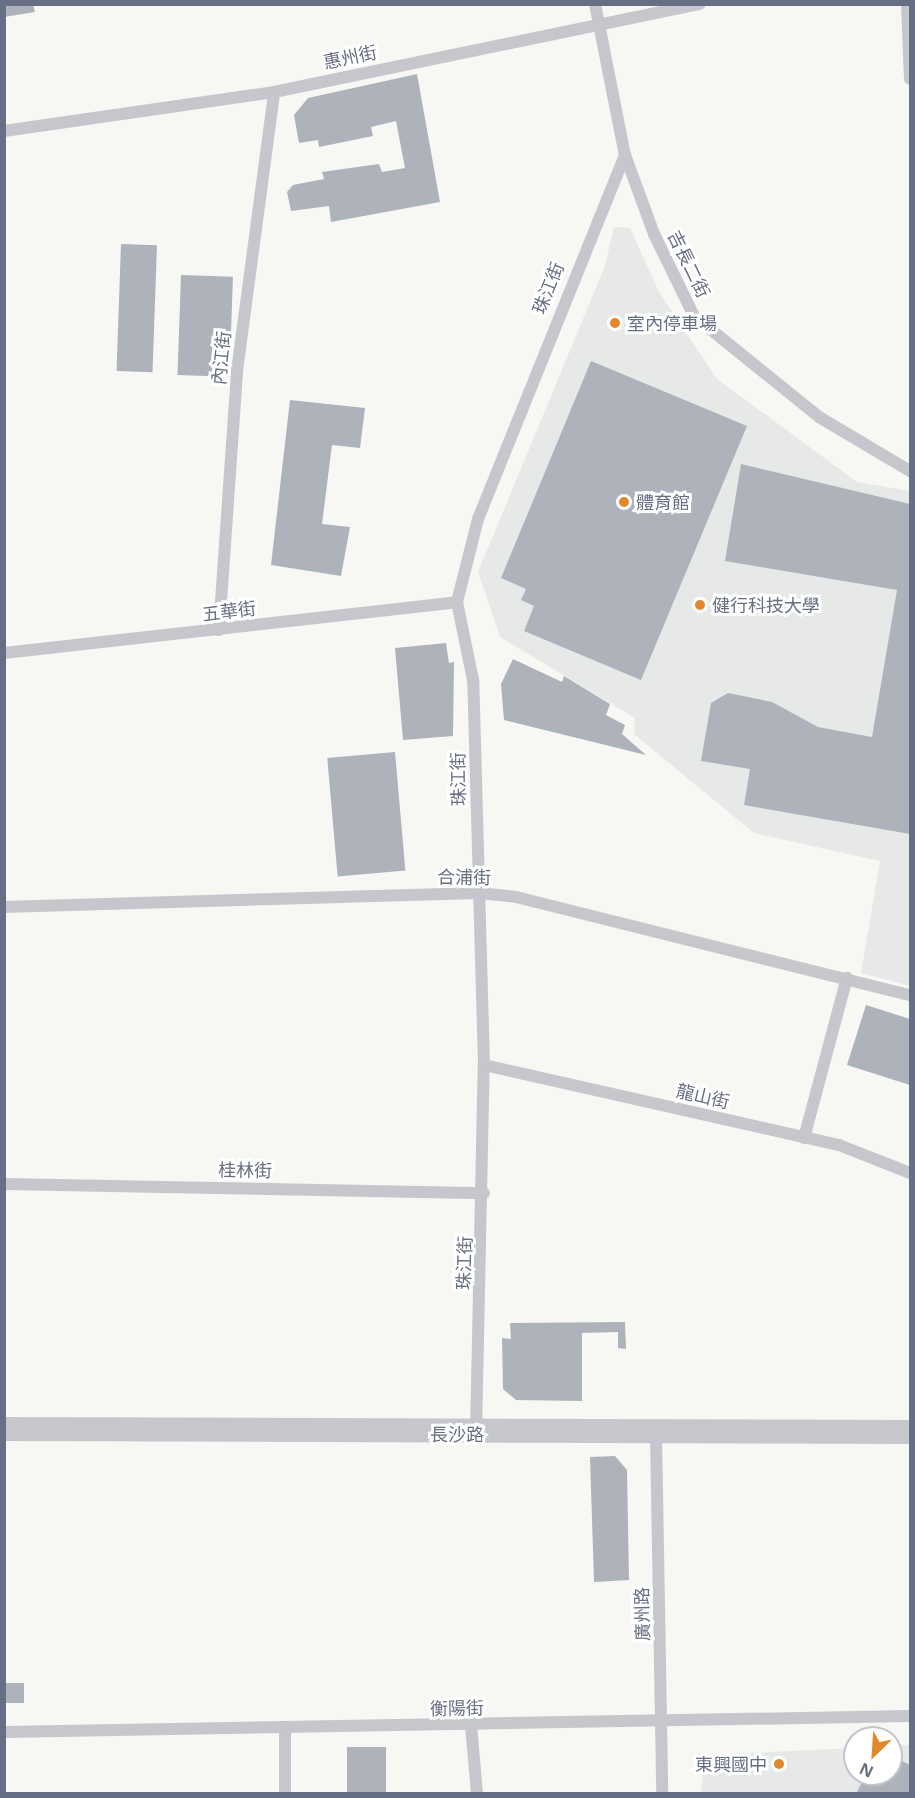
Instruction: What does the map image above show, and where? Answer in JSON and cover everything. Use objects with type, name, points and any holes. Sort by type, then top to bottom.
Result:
[{"type":"street","name":"長沙路","points":[[4,1429],[476,1434],[910,1432]]},
{"type":"lane","name":"吉長二街","points":[[595,4],[625,155],[654,234],[694,316],[819,417],[910,471]]},
{"type":"lane","name":"惠州街","points":[[4,131],[274,92],[598,23],[700,4]]},
{"type":"lane","points":[[907,4],[910,79]]},
{"type":"lane","name":"內江街","points":[[219,630],[237,371],[274,92]]},
{"type":"lane","name":"珠江街","points":[[476,1434],[484,1193],[484,1065],[473,680],[457,602],[478,519],[625,155]]},
{"type":"lane","name":"五華街","points":[[4,653],[457,602]]},
{"type":"lane","name":"合浦街","points":[[4,907],[479,893],[847,978],[910,995]]},
{"type":"lane","points":[[804,1138],[847,978]]},
{"type":"lane","name":"龍山街","points":[[484,1065],[804,1138],[910,1173]]},
{"type":"lane","name":"桂林街","points":[[4,1184],[484,1193]]},
{"type":"lane","name":"廣州路","points":[[656,1434],[662,1794]]},
{"type":"lane","name":"衡陽街","points":[[4,1732],[285,1729],[910,1716]]},
{"type":"lane","points":[[471,1725],[477,1794]]},
{"type":"lane","points":[[285,1729],[285,1794]]},
{"type":"shaded area","name":"健行科技大學","points":[[614,227],[630,228],[659,292],[717,379],[857,482],[910,491],[910,986],[861,973],[880,861],[754,833],[634,734],[635,718],[500,637],[478,572],[605,266]]},
{"type":"shaded area","name":"東興國中","points":[[903,1745],[910,1745],[910,1793],[701,1794],[705,1755],[843,1749],[843,1786],[903,1786]]},
{"type":"building","points":[[4,4],[33,4],[35,12],[4,17]]},
{"type":"building","points":[[417,74],[440,202],[331,222],[329,206],[291,211],[287,192],[293,185],[324,179],[322,172],[379,164],[382,172],[405,168],[396,121],[371,127],[373,136],[319,147],[318,140],[299,143],[294,115],[308,98]]},
{"type":"building","points":[[121,244],[157,245],[153,372],[117,371]]},
{"type":"building","points":[[181,275],[233,277],[229,377],[178,375]]},
{"type":"building","name":"體育館","points":[[591,361],[747,426],[641,680],[524,631],[534,606],[521,600],[526,589],[501,578]]},
{"type":"building","points":[[290,400],[365,408],[360,448],[332,445],[322,524],[350,527],[341,576],[271,565]]},
{"type":"building","points":[[741,464],[910,504],[910,834],[744,805],[750,769],[701,761],[711,703],[728,693],[772,702],[818,727],[872,737],[897,590],[725,561]]},
{"type":"building","points":[[446,643],[449,663],[454,662],[453,736],[403,740],[395,648]]},
{"type":"building","points":[[513,659],[562,682],[564,676],[610,704],[606,715],[625,725],[622,734],[646,755],[504,720],[501,684]]},
{"type":"building","points":[[395,752],[405,871],[338,876],[327,758]]},
{"type":"building","points":[[866,1005],[910,1019],[910,1085],[847,1065]]},
{"type":"building","points":[[625,1322],[626,1349],[618,1348],[618,1332],[582,1333],[582,1401],[516,1400],[503,1389],[502,1338],[511,1339],[510,1323]]},
{"type":"building","points":[[615,1456],[627,1470],[629,1580],[594,1582],[590,1457]]},
{"type":"building","points":[[4,1683],[24,1683],[24,1703],[4,1703]]},
{"type":"building","points":[[347,1747],[386,1747],[386,1794],[347,1794]]},
{"type":"building","points":[[903,1761],[910,1765],[910,1794],[856,1794],[860,1786],[903,1786]]},
{"type":"place","name":"室內停車場","points":[[615,323]]},
{"type":"place","name":"體育館","points":[[624,502]]},
{"type":"place","name":"健行科技大學","points":[[700,605]]},
{"type":"place","name":"東興國中","points":[[779,1764]]}]
